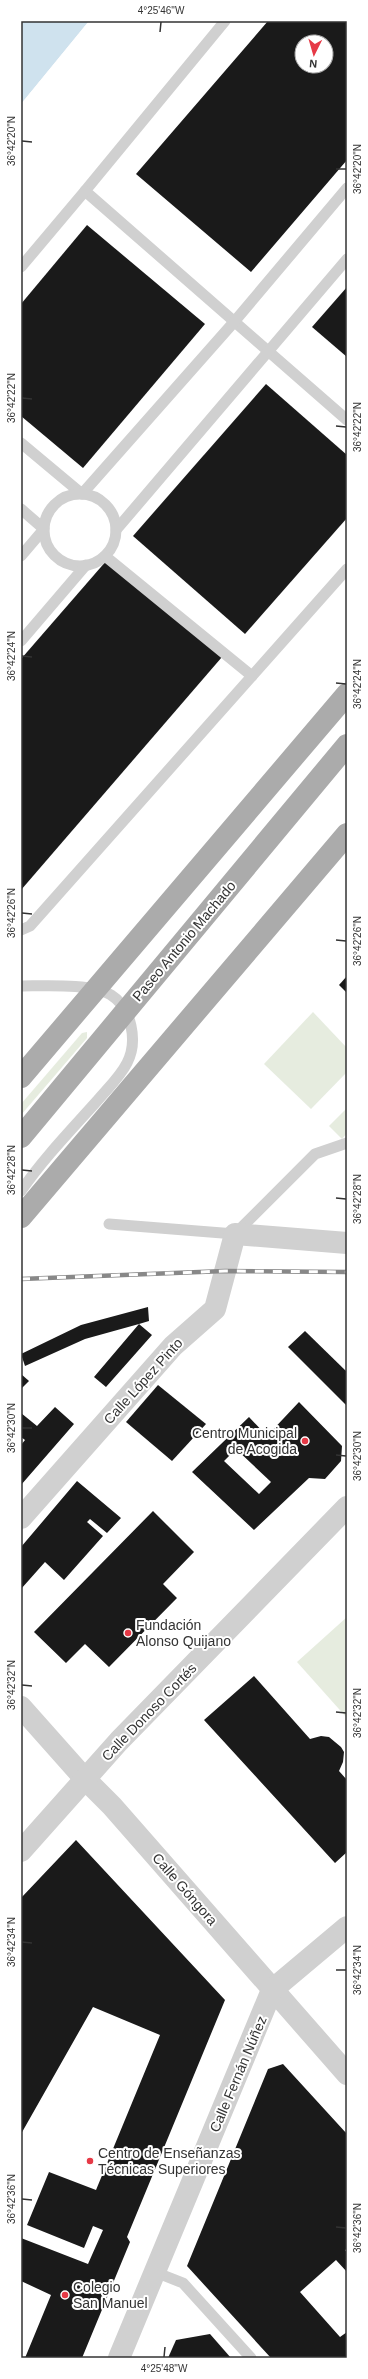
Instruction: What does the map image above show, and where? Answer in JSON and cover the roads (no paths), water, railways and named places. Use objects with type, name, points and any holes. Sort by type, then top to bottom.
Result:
[{"type":"main road","points":[[21,1077],[347,694]]},
{"type":"main road","name":"Paseo Antonio Machado","points":[[21,1137],[347,745]]},
{"type":"main road","points":[[21,1217],[347,834]]},
{"type":"street","points":[[235,1234],[347,1243]]},
{"type":"street","name":"Calle López Pinto","points":[[21,1518],[172,1346],[215,1310],[235,1234]]},
{"type":"street","name":"Calle Donoso Cortés","points":[[21,1851],[119,1742],[347,1507]]},
{"type":"street","name":"Calle Góngora","points":[[21,1707],[85,1779],[112,1806],[347,2074]]},
{"type":"street","name":"Calle Fernán Núñez","points":[[119,2358],[272,1990],[347,1926]]},
{"type":"lane","points":[[21,267],[225,21]]},
{"type":"lane","points":[[21,443],[82,494],[99,499],[108,507],[115,519],[116,530],[113,545],[105,556],[94,563],[86,565],[69,564],[57,558],[49,549],[44,528],[46,516],[53,506],[63,498],[82,494],[234,322],[347,188]]},
{"type":"lane","points":[[84,191],[347,420]]},
{"type":"lane","points":[[116,530],[347,260]]},
{"type":"lane","points":[[21,509],[44,528]]},
{"type":"lane","points":[[21,556],[44,528]]},
{"type":"lane","points":[[105,556],[252,676]]},
{"type":"lane","points":[[21,641],[86,565]]},
{"type":"lane","points":[[21,930],[30,926],[347,569]]},
{"type":"lane","points":[[21,986],[60,986],[96,990],[110,994],[125,1011],[131,1026],[132,1045],[127,1063],[21,1191]]},
{"type":"lane","points":[[109,1224],[235,1234],[315,1154],[347,1143]]},
{"type":"lane","points":[[155,2272],[183,2283],[251,2358]]},
{"type":"water","points":[[21,21],[89,21],[21,104]]},
{"type":"railway","points":[[21,1279],[225,1271],[347,1272]]},
{"type":"place","name":"Centro Municipal de Acogida","points":[[305,1441]]},
{"type":"place","name":"Fundación Alonso Quijano","points":[[128,1633]]},
{"type":"place","name":"Centro de Enseñanzas Técnicas Superiores","points":[[90,2161]]},
{"type":"place","name":"Colegio San Manuel","points":[[65,2295]]}]
